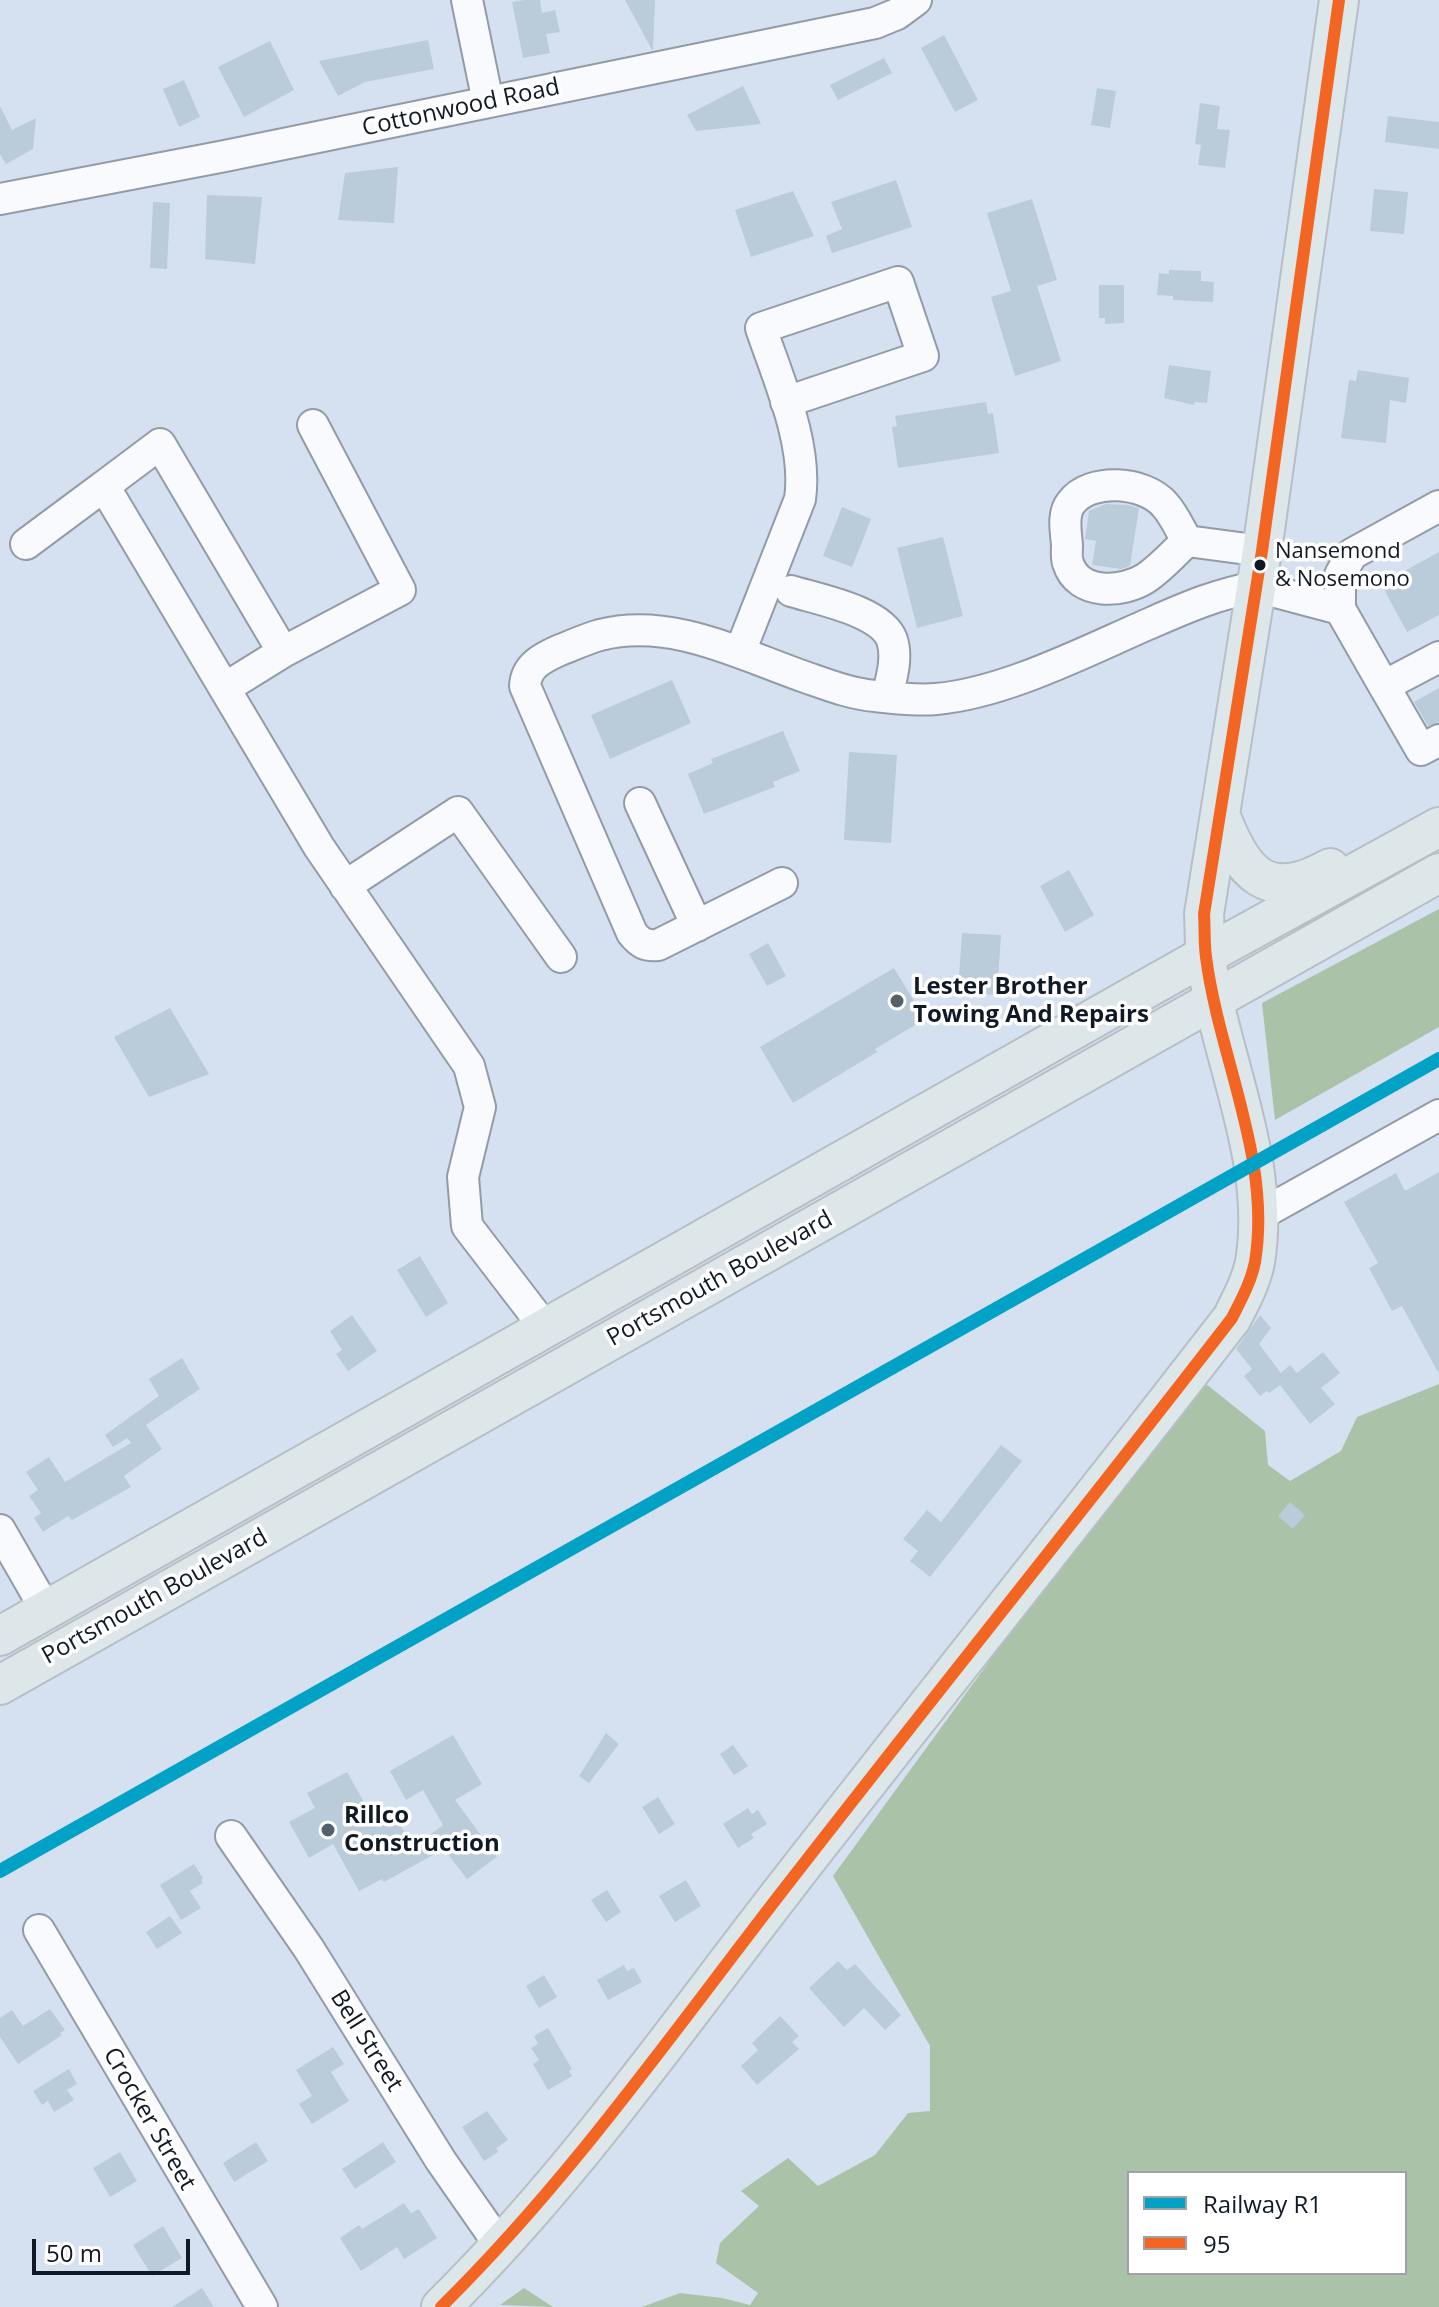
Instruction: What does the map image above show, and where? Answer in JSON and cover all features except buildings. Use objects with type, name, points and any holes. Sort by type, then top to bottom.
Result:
[{"type":"main road","points":[[441,2307],[501,2247],[595,2137],[872,1775],[1232,1318],[1245,1293],[1254,1265],[1258,1216],[1252,1163],[1214,1000],[1206,955],[1204,914],[1259,569],[1339,0]]},
{"type":"main road","points":[[1220,814],[1235,852],[1244,865],[1257,876],[1272,882],[1291,884],[1306,880],[1371,845],[1439,825]]},
{"type":"main road","name":"Portsmouth Boulevard","points":[[26,1621],[1439,825]]},
{"type":"main road","name":"Portsmouth Boulevard","points":[[0,1685],[1439,873]]},
{"type":"street","points":[[467,0],[488,102]]},
{"type":"street","name":"Cottonwood Road","points":[[0,199],[875,23],[897,14],[916,0]]},
{"type":"street","points":[[740,652],[800,499],[803,479],[786,402],[761,328],[898,282],[923,356],[786,402]]},
{"type":"street","points":[[225,688],[283,652],[400,590],[313,425]]},
{"type":"street","points":[[26,544],[160,444],[283,652]]},
{"type":"street","points":[[104,486],[319,847],[469,1066],[480,1107],[463,1177],[467,1226],[546,1329]]},
{"type":"street","points":[[1439,506],[1352,554],[1340,575],[1340,609],[1421,750],[1439,740]]},
{"type":"street","points":[[1187,541],[1259,569],[1340,609]]},
{"type":"street","points":[[782,883],[658,945],[647,946],[640,942],[632,933],[525,686],[525,676],[531,667],[554,653],[588,639],[617,633],[667,632],[703,638],[847,692],[935,699],[975,693],[1073,656],[1210,597],[1259,569]]},
{"type":"street","points":[[791,591],[864,614],[881,623],[892,640],[893,672],[887,697]]},
{"type":"street","points":[[1384,686],[1439,657]]},
{"type":"street","points":[[640,803],[697,926]]},
{"type":"street","points":[[345,886],[458,812],[561,957]]},
{"type":"street","points":[[1258,1216],[1439,1115]]},
{"type":"street","points":[[488,1362],[510,1398]]},
{"type":"street","points":[[0,1530],[26,1621],[55,1654]]},
{"type":"street","name":"Bell Street","points":[[231,1836],[309,1949],[441,2161],[501,2247]]},
{"type":"street","name":"Crocker Street","points":[[39,1930],[262,2307]]},
{"type":"green space","points":[[1439,909],[1439,1027],[1275,1120],[1262,1003]]},
{"type":"green space","points":[[1201,1380],[1265,1431],[1268,1465],[1290,1481],[1341,1451],[1357,1417],[1439,1384],[1439,2307],[642,2307],[680,2293],[750,2305],[758,2293],[716,2263],[720,2243],[759,2206],[741,2191],[788,2158],[818,2186],[875,2155],[908,2113],[930,2111],[930,2046],[833,1876],[1066,1556]]},
{"type":"green space","points":[[524,2288],[553,2307],[500,2305]]},
{"type":"rail line","name":"R1","points":[[0,1871],[1439,1059]]},
{"type":"transit line","name":"95","points":[[441,2307],[533,2208],[619,2104],[1232,1318],[1248,1284],[1255,1262],[1258,1223],[1256,1185],[1242,1109],[1213,995],[1205,952],[1204,914],[1262,551],[1339,0]]},
{"type":"place","name":"Nansemond & Nosemono","points":[[1260,565]]},
{"type":"place","name":"Lester Brother Towing And Repairs","points":[[897,1001]]},
{"type":"place","name":"Rillco Construction","points":[[328,1830]]}]
